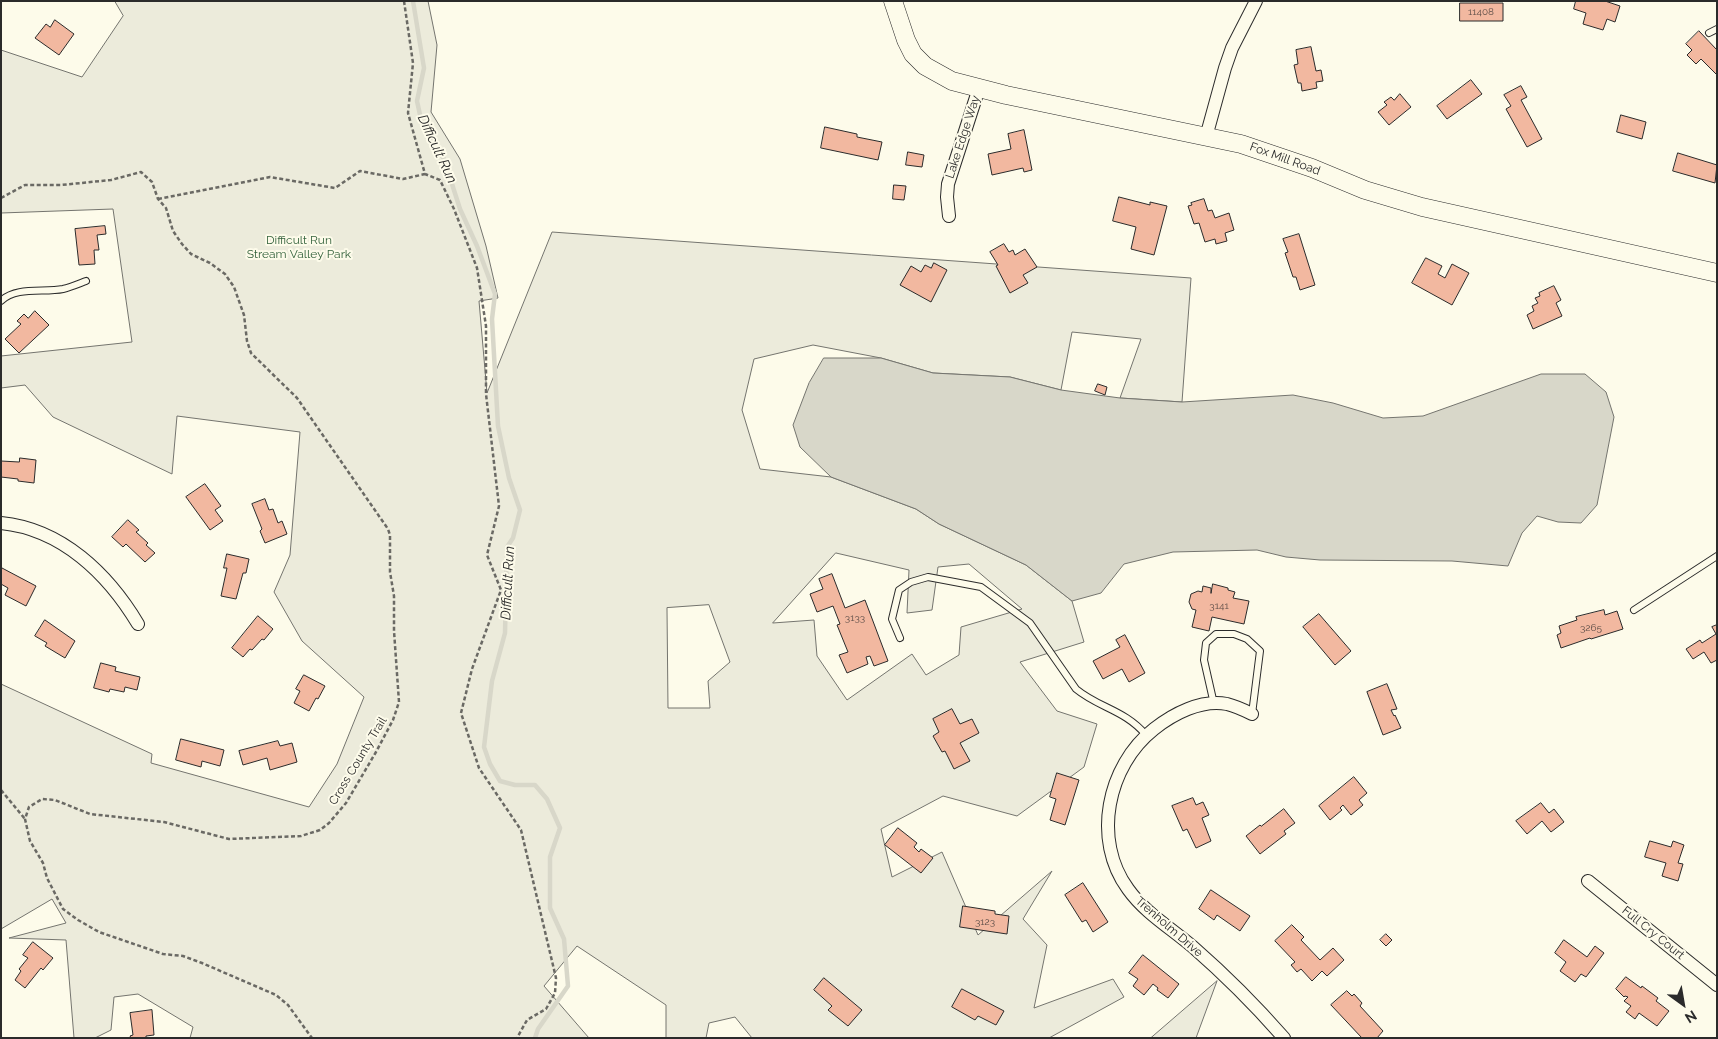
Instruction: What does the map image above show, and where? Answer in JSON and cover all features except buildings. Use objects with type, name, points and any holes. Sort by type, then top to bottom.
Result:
[{"type":"main road","name":"Fox Mill Road","points":[[893,1],[906,40],[919,61],[946,78],[1055,106],[1241,144],[1312,168],[1365,190],[1422,207],[1717,272]]},
{"type":"street","points":[[1206,137],[1229,54],[1241,27],[1256,1]]},
{"type":"street","name":"Lake Edge Way","points":[[949,216],[948,184],[979,88]]},
{"type":"street","points":[[1,523],[34,530],[73,551],[108,582],[124,601],[138,624]]},
{"type":"street","name":"Trenholm Drive","points":[[1252,714],[1227,704],[1214,704],[1184,711],[1164,721],[1146,735],[1123,766],[1113,788],[1108,823],[1110,846],[1116,868],[1126,887],[1136,899],[1152,915],[1214,966],[1284,1038]]},
{"type":"street","name":"Full Cry Court","points":[[1588,881],[1717,985]]},
{"type":"lane","points":[[1709,33],[1717,29]]},
{"type":"lane","points":[[1,301],[17,294],[36,290],[62,289],[86,282]]},
{"type":"lane","points":[[1634,610],[1717,556]]},
{"type":"lane","points":[[900,638],[892,619],[899,590],[911,582],[928,577],[981,587],[1030,623],[1076,689],[1083,695],[1138,725],[1146,735]]},
{"type":"lane","points":[[1214,704],[1204,660],[1206,643],[1216,634],[1234,634],[1247,639],[1260,651],[1252,714]]},
{"type":"path","points":[[404,1],[413,63],[408,113],[426,174]]},
{"type":"path","points":[[158,199],[270,177],[335,188],[360,170],[403,179],[426,174],[440,180],[454,209],[477,268],[486,326],[486,394],[499,506],[487,554],[501,590],[472,669],[461,713],[479,768],[521,830],[556,978],[555,993],[546,1009],[527,1020],[517,1038]]},
{"type":"path","name":"Cross County Trail","points":[[1,198],[25,185],[60,185],[110,180],[141,172],[152,182],[158,199],[166,208],[172,231],[182,244],[191,254],[210,263],[225,274],[234,287],[244,315],[244,326],[251,353],[297,398],[388,528],[390,536],[390,572],[394,596],[394,631],[399,702],[393,720],[381,744],[346,803],[329,823],[320,830],[302,836],[229,839],[164,822],[90,814],[55,800],[42,799],[29,807],[25,818]]},
{"type":"path","points":[[1,790],[25,818],[30,840],[43,863],[52,890],[63,909],[99,932],[163,954],[183,956],[276,995],[288,1005],[312,1038]]},
{"type":"green space","name":"Difficult Run Stream Valley Park","points":[[115,1],[428,1],[437,45],[431,112],[460,159],[486,246],[498,298],[479,301],[487,393],[552,232],[1191,278],[1182,402],[1120,398],[1141,339],[1072,332],[1061,390],[1010,377],[933,373],[881,358],[813,345],[754,359],[742,410],[760,469],[831,477],[916,509],[939,524],[1026,565],[1072,601],[1084,642],[1020,662],[1057,711],[1097,724],[1084,767],[1017,816],[943,796],[881,829],[892,877],[942,852],[978,935],[1052,871],[1023,919],[1047,945],[1034,1008],[1113,979],[1124,997],[1049,1038],[752,1038],[735,1017],[709,1023],[706,1038],[666,1038],[666,1005],[577,946],[544,986],[589,1038],[190,1038],[193,1027],[138,994],[114,997],[111,1030],[95,1038],[74,1038],[66,940],[9,938],[66,923],[52,899],[1,929],[1,684],[152,754],[151,763],[309,807],[337,764],[364,697],[302,641],[274,592],[290,555],[300,432],[177,416],[172,474],[53,417],[25,385],[1,388],[1,356],[132,342],[113,209],[1,213],[1,50],[82,77],[123,16]],"holes":[[[836,553],[909,570],[907,613],[932,610],[938,567],[969,564],[1022,609],[961,627],[959,655],[926,675],[912,654],[847,700],[817,656],[814,620],[773,623]],[[709,605],[730,662],[708,681],[710,708],[668,708],[667,608]]]},
{"type":"green space","points":[[1217,981],[1196,1038],[1151,1038]]},
{"type":"shaded area","points":[[824,358],[881,358],[933,373],[1010,377],[1061,390],[1120,398],[1182,402],[1293,395],[1333,403],[1383,418],[1423,416],[1541,374],[1585,374],[1606,392],[1614,417],[1597,505],[1581,523],[1558,522],[1537,516],[1522,533],[1508,566],[1452,561],[1320,560],[1286,557],[1257,550],[1173,552],[1124,564],[1101,593],[1072,601],[1026,565],[939,524],[916,509],[831,477],[800,447],[793,425],[809,383]]},
{"type":"waterway","name":"Difficult Run","points":[[413,1],[424,68],[417,101],[422,124],[444,159],[460,209],[477,246],[495,294],[492,319],[498,426],[509,478],[520,510],[513,538],[507,547],[505,633],[492,681],[484,747],[490,764],[500,781],[515,785],[535,785],[547,799],[560,828],[550,857],[550,908],[564,939],[568,986],[538,1029],[535,1038]]}]
